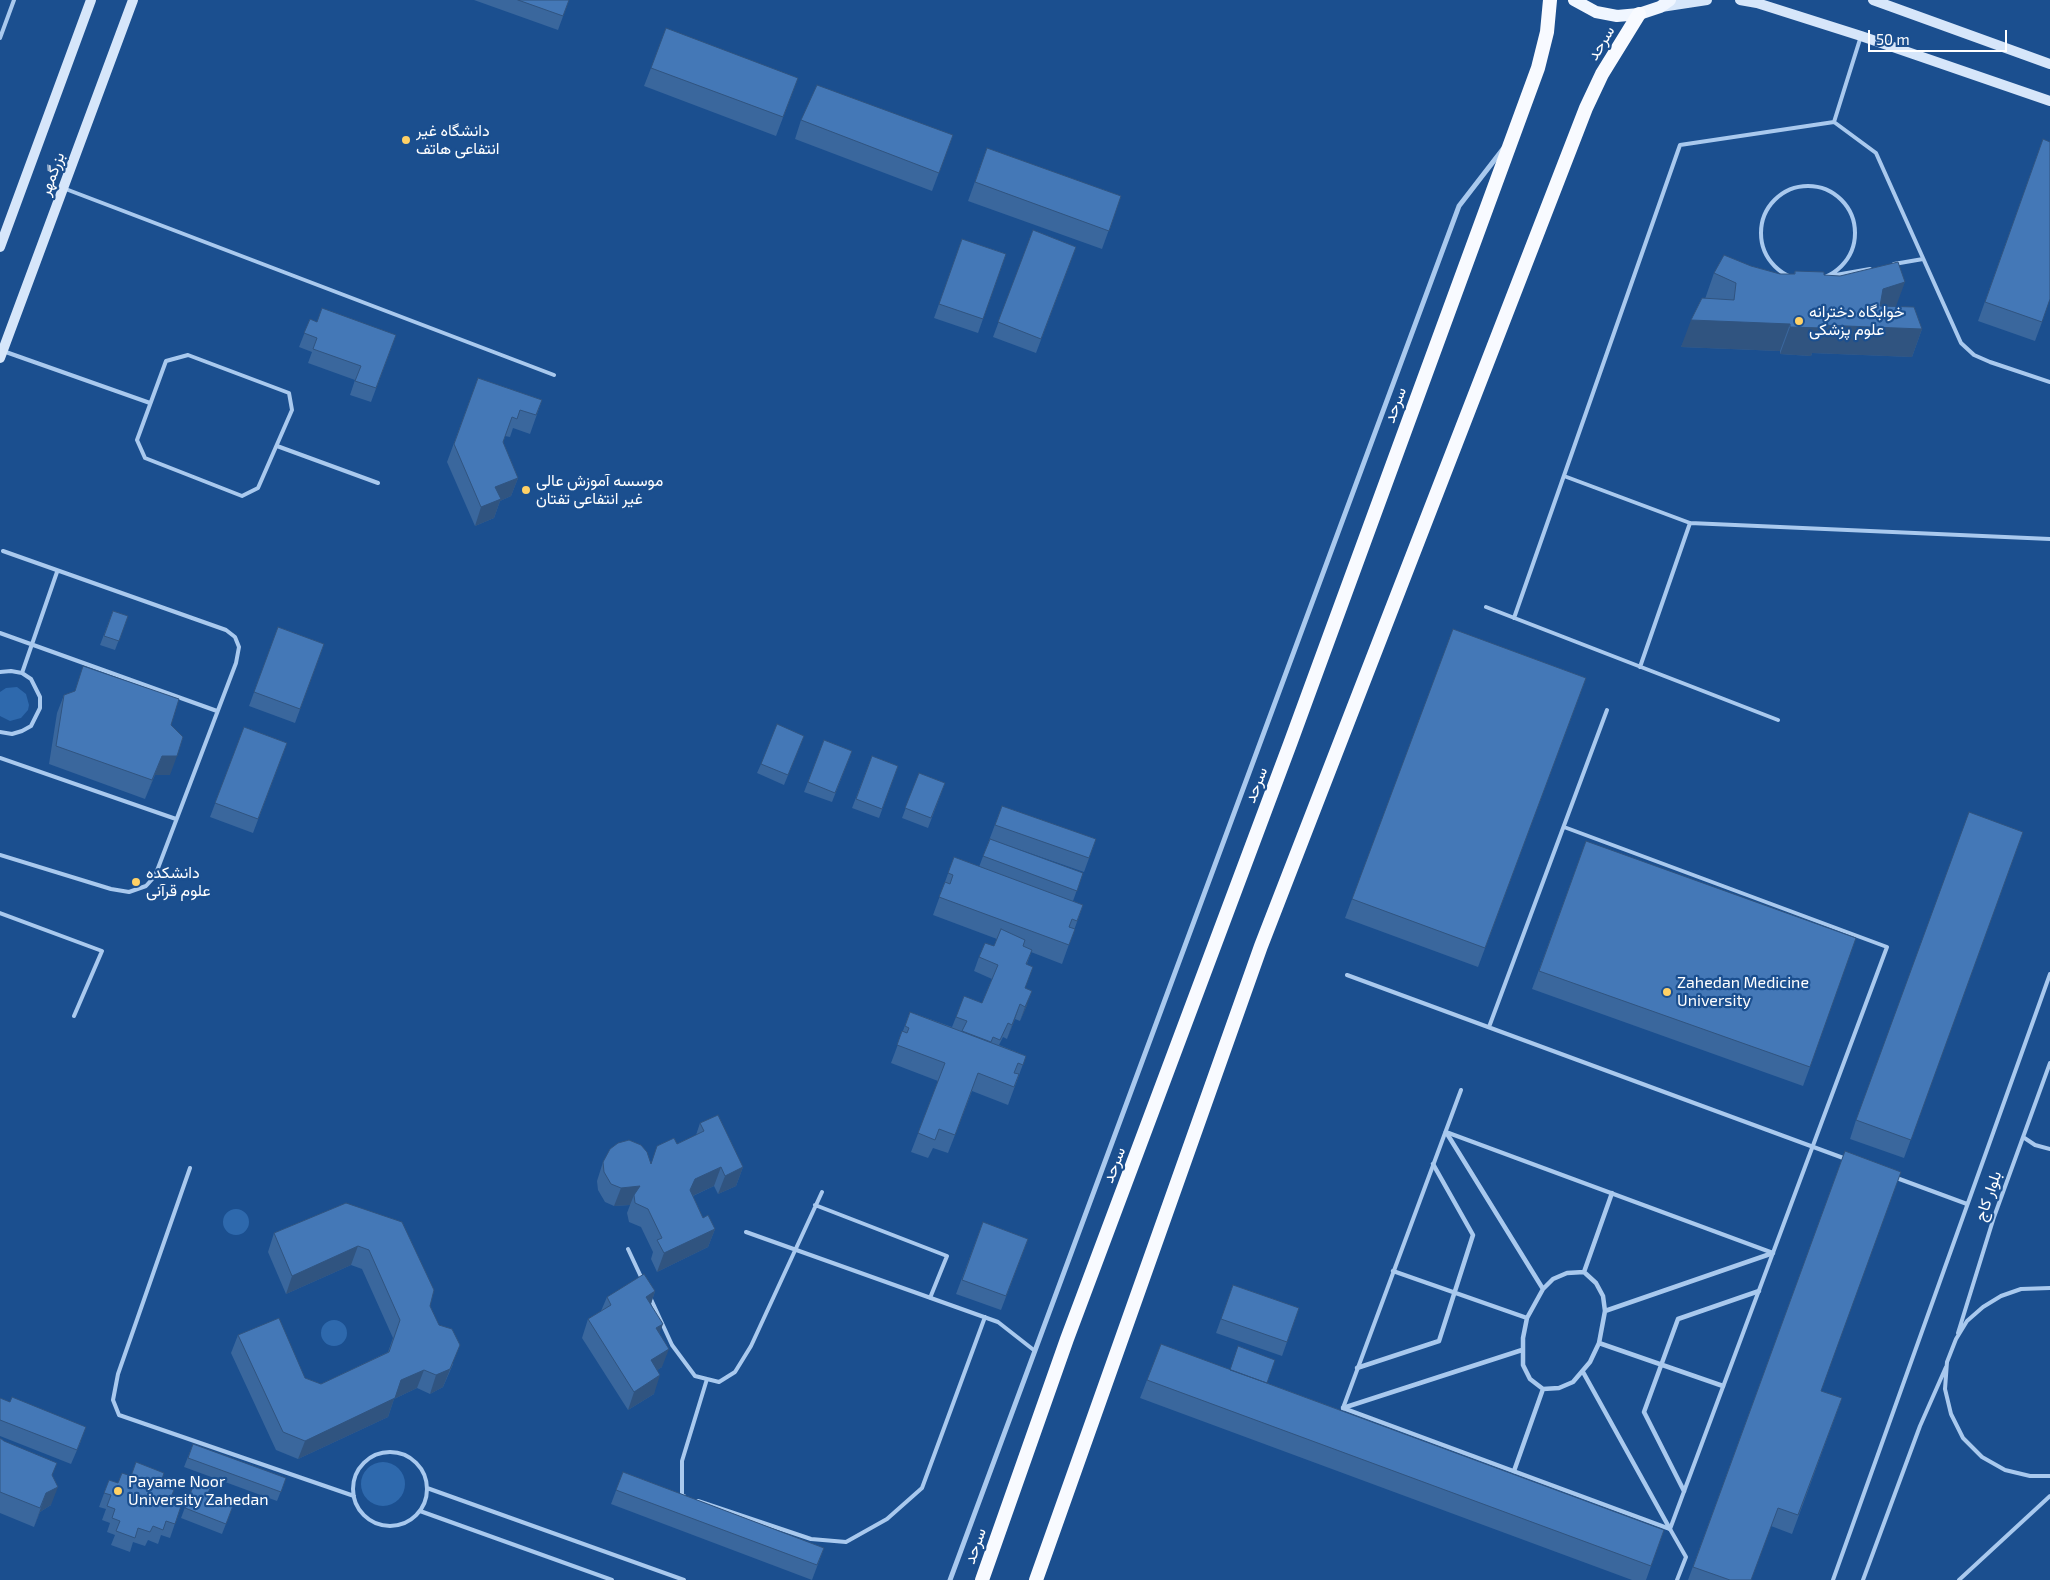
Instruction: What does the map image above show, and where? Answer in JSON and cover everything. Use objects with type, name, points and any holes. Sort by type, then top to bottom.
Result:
[{"type":"highway","name":"سرحد","points":[[982,1580],[1067,1339],[1293,734],[1538,68],[1547,32],[1550,0]]},
{"type":"highway","name":"سرحد","points":[[1036,1580],[1261,946],[1586,108],[1602,74],[1639,14]]},
{"type":"main road","name":"بزرگمهر","points":[[0,247],[91,0]]},
{"type":"main road","name":"بزرگمهر","points":[[1,355],[133,0]]},
{"type":"main road","points":[[1574,0],[1596,12],[1617,16],[1639,14],[1665,3],[1707,0]]},
{"type":"main road","points":[[1740,0],[1757,3],[1861,36],[2050,101]]},
{"type":"main road","points":[[1873,0],[2050,64]]},
{"type":"street","points":[[950,1580],[1459,206],[1511,139]]},
{"type":"street","points":[[1446,1132],[1543,1289]]},
{"type":"street","points":[[1357,1368],[1438,1341],[1473,1235],[1433,1164]]},
{"type":"street","points":[[1584,1272],[1612,1193]]},
{"type":"street","points":[[1605,1311],[1773,1253]]},
{"type":"street","points":[[1393,1271],[1528,1318]]},
{"type":"street","points":[[1584,1272],[1596,1282],[1603,1296],[1605,1311],[1599,1343],[1583,1372],[1573,1382],[1559,1388],[1543,1389],[1530,1378],[1523,1365],[1522,1350],[1528,1318],[1543,1289],[1553,1279],[1568,1273],[1584,1272]]},
{"type":"street","points":[[1684,1491],[1644,1412],[1678,1319],[1759,1291]]},
{"type":"street","points":[[1599,1343],[1723,1386]]},
{"type":"street","points":[[1343,1408],[1522,1350]]},
{"type":"street","points":[[1583,1372],[1670,1529]]},
{"type":"street","points":[[1514,1471],[1543,1389]]},
{"type":"lane","points":[[0,38],[14,0]]},
{"type":"lane","points":[[1834,122],[1861,36]]},
{"type":"lane","points":[[1514,618],[1680,145],[1834,122],[1876,153],[1961,343],[1974,355],[2050,382]]},
{"type":"lane","points":[[1826,277],[1836,271],[1852,252],[1855,228],[1852,216],[1837,196],[1827,190],[1802,186],[1790,189],[1775,199],[1764,214],[1761,226],[1764,251],[1770,262],[1789,277],[1801,280],[1826,277],[1874,268]]},
{"type":"lane","points":[[63,188],[554,375]]},
{"type":"lane","points":[[1884,266],[1923,259]]},
{"type":"lane","points":[[1,355],[150,403]]},
{"type":"lane","points":[[188,355],[289,393],[292,410],[277,446],[258,488],[242,496],[145,458],[137,440],[166,361],[188,355]]},
{"type":"lane","points":[[277,446],[378,483]]},
{"type":"lane","points":[[1564,476],[1690,523],[2050,539]]},
{"type":"lane","points":[[1640,666],[1690,523]]},
{"type":"lane","points":[[0,855],[111,889],[129,892],[146,886],[155,876],[236,662],[239,647],[235,637],[226,630],[57,572],[3,551]]},
{"type":"lane","points":[[22,673],[57,572]]},
{"type":"lane","points":[[1486,607],[1778,720]]},
{"type":"lane","points":[[0,633],[217,711]]},
{"type":"lane","points":[[0,672],[12,671],[22,673],[31,679],[37,687],[40,697],[40,708],[37,718],[26,728],[12,734],[0,734]]},
{"type":"lane","points":[[1489,1028],[1607,710]]},
{"type":"lane","points":[[0,758],[176,819]]},
{"type":"lane","points":[[1564,827],[1887,947],[1670,1529]]},
{"type":"lane","points":[[0,913],[102,951],[74,1016]]},
{"type":"lane","points":[[1833,1580],[2050,974]]},
{"type":"lane","points":[[1347,975],[1849,1161]]},
{"type":"lane","name":"بلوار کاج","points":[[1956,1339],[1994,1217],[2050,1063]]},
{"type":"lane","points":[[1461,1090],[1343,1408],[1670,1529],[1686,1557],[1677,1580]]},
{"type":"lane","points":[[1446,1132],[1773,1253]]},
{"type":"lane","points":[[2023,1137],[2036,1145],[2050,1149]]},
{"type":"lane","points":[[190,1168],[118,1374],[113,1400],[119,1415],[354,1496]]},
{"type":"lane","points":[[1885,1174],[1967,1204]]},
{"type":"lane","points":[[648,1292],[672,1345],[695,1376],[719,1382],[735,1372],[751,1346],[822,1192]]},
{"type":"lane","points":[[815,1205],[947,1256],[930,1298]]},
{"type":"lane","points":[[746,1232],[998,1322],[1034,1351]]},
{"type":"lane","points":[[628,1249],[644,1284]]},
{"type":"lane","points":[[1863,1580],[1920,1426],[1956,1339],[1967,1321],[2001,1296],[2021,1289],[2050,1288]]},
{"type":"lane","points":[[707,1379],[682,1461],[682,1496],[811,1539],[846,1542],[887,1519],[922,1488],[985,1317]]},
{"type":"lane","points":[[1947,1362],[1946,1389],[1951,1414],[1963,1438],[1982,1457],[2005,1470],[2030,1476],[2050,1476]]},
{"type":"lane","points":[[386,1452],[410,1457],[419,1465],[425,1476],[427,1488],[425,1500],[420,1511],[411,1519],[400,1524],[388,1526],[376,1523],[358,1507],[354,1496],[353,1484],[364,1462],[374,1455],[386,1452]]},
{"type":"lane","points":[[427,1488],[684,1580]]},
{"type":"lane","points":[[1959,1580],[2050,1496]]},
{"type":"lane","points":[[420,1511],[612,1580]]},
{"type":"shaded area","points":[[17,687],[26,694],[29,705],[28,710],[21,718],[10,721],[0,716],[0,692],[6,688]]},
{"type":"shaded area","points":[[236,1209],[245,1213],[249,1222],[245,1231],[236,1235],[227,1231],[223,1222],[227,1213]]},
{"type":"shaded area","points":[[334,1320],[343,1324],[347,1333],[343,1342],[334,1346],[325,1342],[321,1333],[325,1324]]},
{"type":"shaded area","points":[[383,1462],[395,1466],[401,1472],[405,1484],[401,1496],[395,1502],[383,1506],[371,1502],[365,1496],[361,1484],[365,1472],[371,1466]]},
{"type":"building","points":[[518,0],[569,0],[563,16]]},
{"type":"building","points":[[666,28],[798,78],[783,117],[651,68]]},
{"type":"building","points":[[817,85],[953,135],[939,173],[801,120]]},
{"type":"building","points":[[2043,139],[2050,142],[2050,299],[2042,322],[1985,302]]},
{"type":"building","points":[[987,148],[1121,196],[1109,231],[975,182]]},
{"type":"building","points":[[1033,230],[1076,247],[1041,339],[998,322]]},
{"type":"building","points":[[962,239],[1006,254],[983,319],[939,304]]},
{"type":"building","points":[[1724,255],[1751,266],[1780,274],[1795,274],[1795,271],[1824,272],[1824,275],[1840,276],[1898,262],[1905,282],[1883,289],[1880,306],[1914,307],[1922,329],[1821,325],[1821,328],[1790,327],[1790,324],[1691,320],[1702,298],[1734,300],[1736,283],[1714,273]]},
{"type":"building","points":[[322,308],[396,335],[376,388],[355,381],[361,366],[313,349],[317,338],[304,333],[310,319],[317,322]]},
{"type":"building","points":[[478,378],[542,400],[536,415],[520,410],[517,419],[512,417],[503,442],[518,478],[495,487],[501,499],[481,507],[454,444]]},
{"type":"building","points":[[113,611],[128,616],[119,641],[104,636]]},
{"type":"building","points":[[278,627],[324,644],[300,709],[254,692]]},
{"type":"building","points":[[1453,629],[1586,678],[1485,948],[1352,899]]},
{"type":"building","points":[[83,666],[179,699],[171,725],[183,737],[177,756],[162,756],[152,780],[56,746],[64,695],[75,691]]},
{"type":"building","points":[[777,724],[804,736],[788,775],[761,764]]},
{"type":"building","points":[[244,727],[287,743],[258,819],[215,803]]},
{"type":"building","points":[[824,740],[852,751],[835,793],[808,782]]},
{"type":"building","points":[[872,756],[898,766],[882,809],[856,799]]},
{"type":"building","points":[[919,773],[945,783],[931,818],[905,808]]},
{"type":"building","points":[[1002,806],[1096,839],[1089,858],[995,825]]},
{"type":"building","points":[[1969,812],[2023,832],[1911,1140],[1856,1120]]},
{"type":"building","points":[[990,839],[1083,873],[1077,891],[983,856]]},
{"type":"building","points":[[1586,841],[1856,938],[1810,1067],[1539,971]]},
{"type":"building","points":[[954,857],[1083,905],[1077,921],[1072,919],[1069,927],[1075,929],[1069,945],[939,897],[945,882],[950,884],[953,875],[948,873]]},
{"type":"building","points":[[1001,929],[1025,940],[1023,946],[1032,950],[1026,964],[1033,967],[1025,988],[1032,991],[1025,1007],[1020,1004],[1012,1025],[1008,1023],[1000,1040],[993,1037],[991,1042],[962,1031],[967,1021],[956,1017],[964,996],[982,1003],[998,965],[979,957],[985,943],[994,946]]},
{"type":"building","points":[[910,1012],[1026,1056],[1023,1065],[1018,1063],[1014,1073],[1019,1074],[1014,1087],[978,1073],[955,1135],[939,1129],[935,1140],[918,1133],[945,1063],[897,1045],[902,1031],[907,1033],[909,1028],[905,1026]]},
{"type":"building","points":[[718,1115],[743,1167],[725,1176],[721,1167],[695,1179],[690,1190],[703,1218],[708,1215],[715,1229],[664,1253],[657,1240],[662,1238],[648,1209],[635,1203],[634,1195],[640,1186],[621,1188],[611,1184],[604,1172],[603,1162],[610,1149],[618,1143],[629,1140],[641,1145],[647,1152],[651,1164],[657,1146],[674,1138],[677,1144],[704,1131],[700,1123]]},
{"type":"building","points":[[1845,1151],[1901,1172],[1821,1391],[1842,1398],[1798,1515],[1778,1508],[1751,1580],[1730,1580],[1693,1567]]},
{"type":"building","points":[[346,1203],[402,1222],[434,1290],[430,1306],[439,1325],[452,1329],[460,1345],[450,1369],[436,1375],[424,1370],[401,1380],[395,1398],[305,1441],[283,1432],[238,1335],[279,1318],[305,1378],[321,1384],[389,1352],[400,1320],[369,1250],[358,1246],[292,1276],[274,1233]]},
{"type":"building","points":[[983,1222],[1028,1239],[1006,1296],[962,1280]]},
{"type":"building","points":[[644,1274],[655,1291],[646,1297],[663,1324],[656,1328],[669,1349],[651,1360],[660,1375],[634,1392],[588,1319],[611,1305],[607,1297]]},
{"type":"building","points":[[1233,1285],[1299,1308],[1287,1342],[1221,1319]]},
{"type":"building","points":[[1161,1344],[1664,1530],[1651,1566],[1147,1380]]},
{"type":"building","points":[[1238,1346],[1275,1360],[1267,1383],[1230,1370]]},
{"type":"building","points":[[12,1397],[86,1427],[77,1450],[0,1420],[0,1398],[10,1402]]},
{"type":"building","points":[[0,1438],[57,1463],[52,1475],[58,1487],[46,1493],[40,1508],[0,1492]]},
{"type":"building","points":[[193,1444],[286,1478],[281,1492],[188,1458]]},
{"type":"building","points":[[136,1462],[164,1473],[160,1485],[174,1490],[169,1502],[181,1506],[175,1524],[166,1521],[163,1530],[153,1526],[150,1532],[138,1528],[135,1538],[116,1531],[120,1521],[112,1518],[115,1509],[107,1506],[111,1495],[104,1493],[109,1480],[118,1483],[122,1473],[131,1476]]},
{"type":"building","points":[[623,1472],[824,1548],[817,1565],[616,1490]]},
{"type":"building","points":[[196,1478],[212,1484],[208,1493],[234,1503],[226,1524],[185,1508]]},
{"type":"place","name":"دانشگاه غیر انتفاعی هاتف","points":[[406,140]]},
{"type":"place","name":"خوابگاه دخترانه علوم پزشکی","points":[[1799,321]]},
{"type":"place","name":"موسسه آموزش عالی غیر انتفاعی تفتان","points":[[526,490]]},
{"type":"place","name":"دانشکده علوم قرآنی","points":[[136,882]]},
{"type":"place","name":"Zahedan Medicine University","points":[[1667,992]]},
{"type":"place","name":"Payame Noor University Zahedan","points":[[118,1491]]}]
